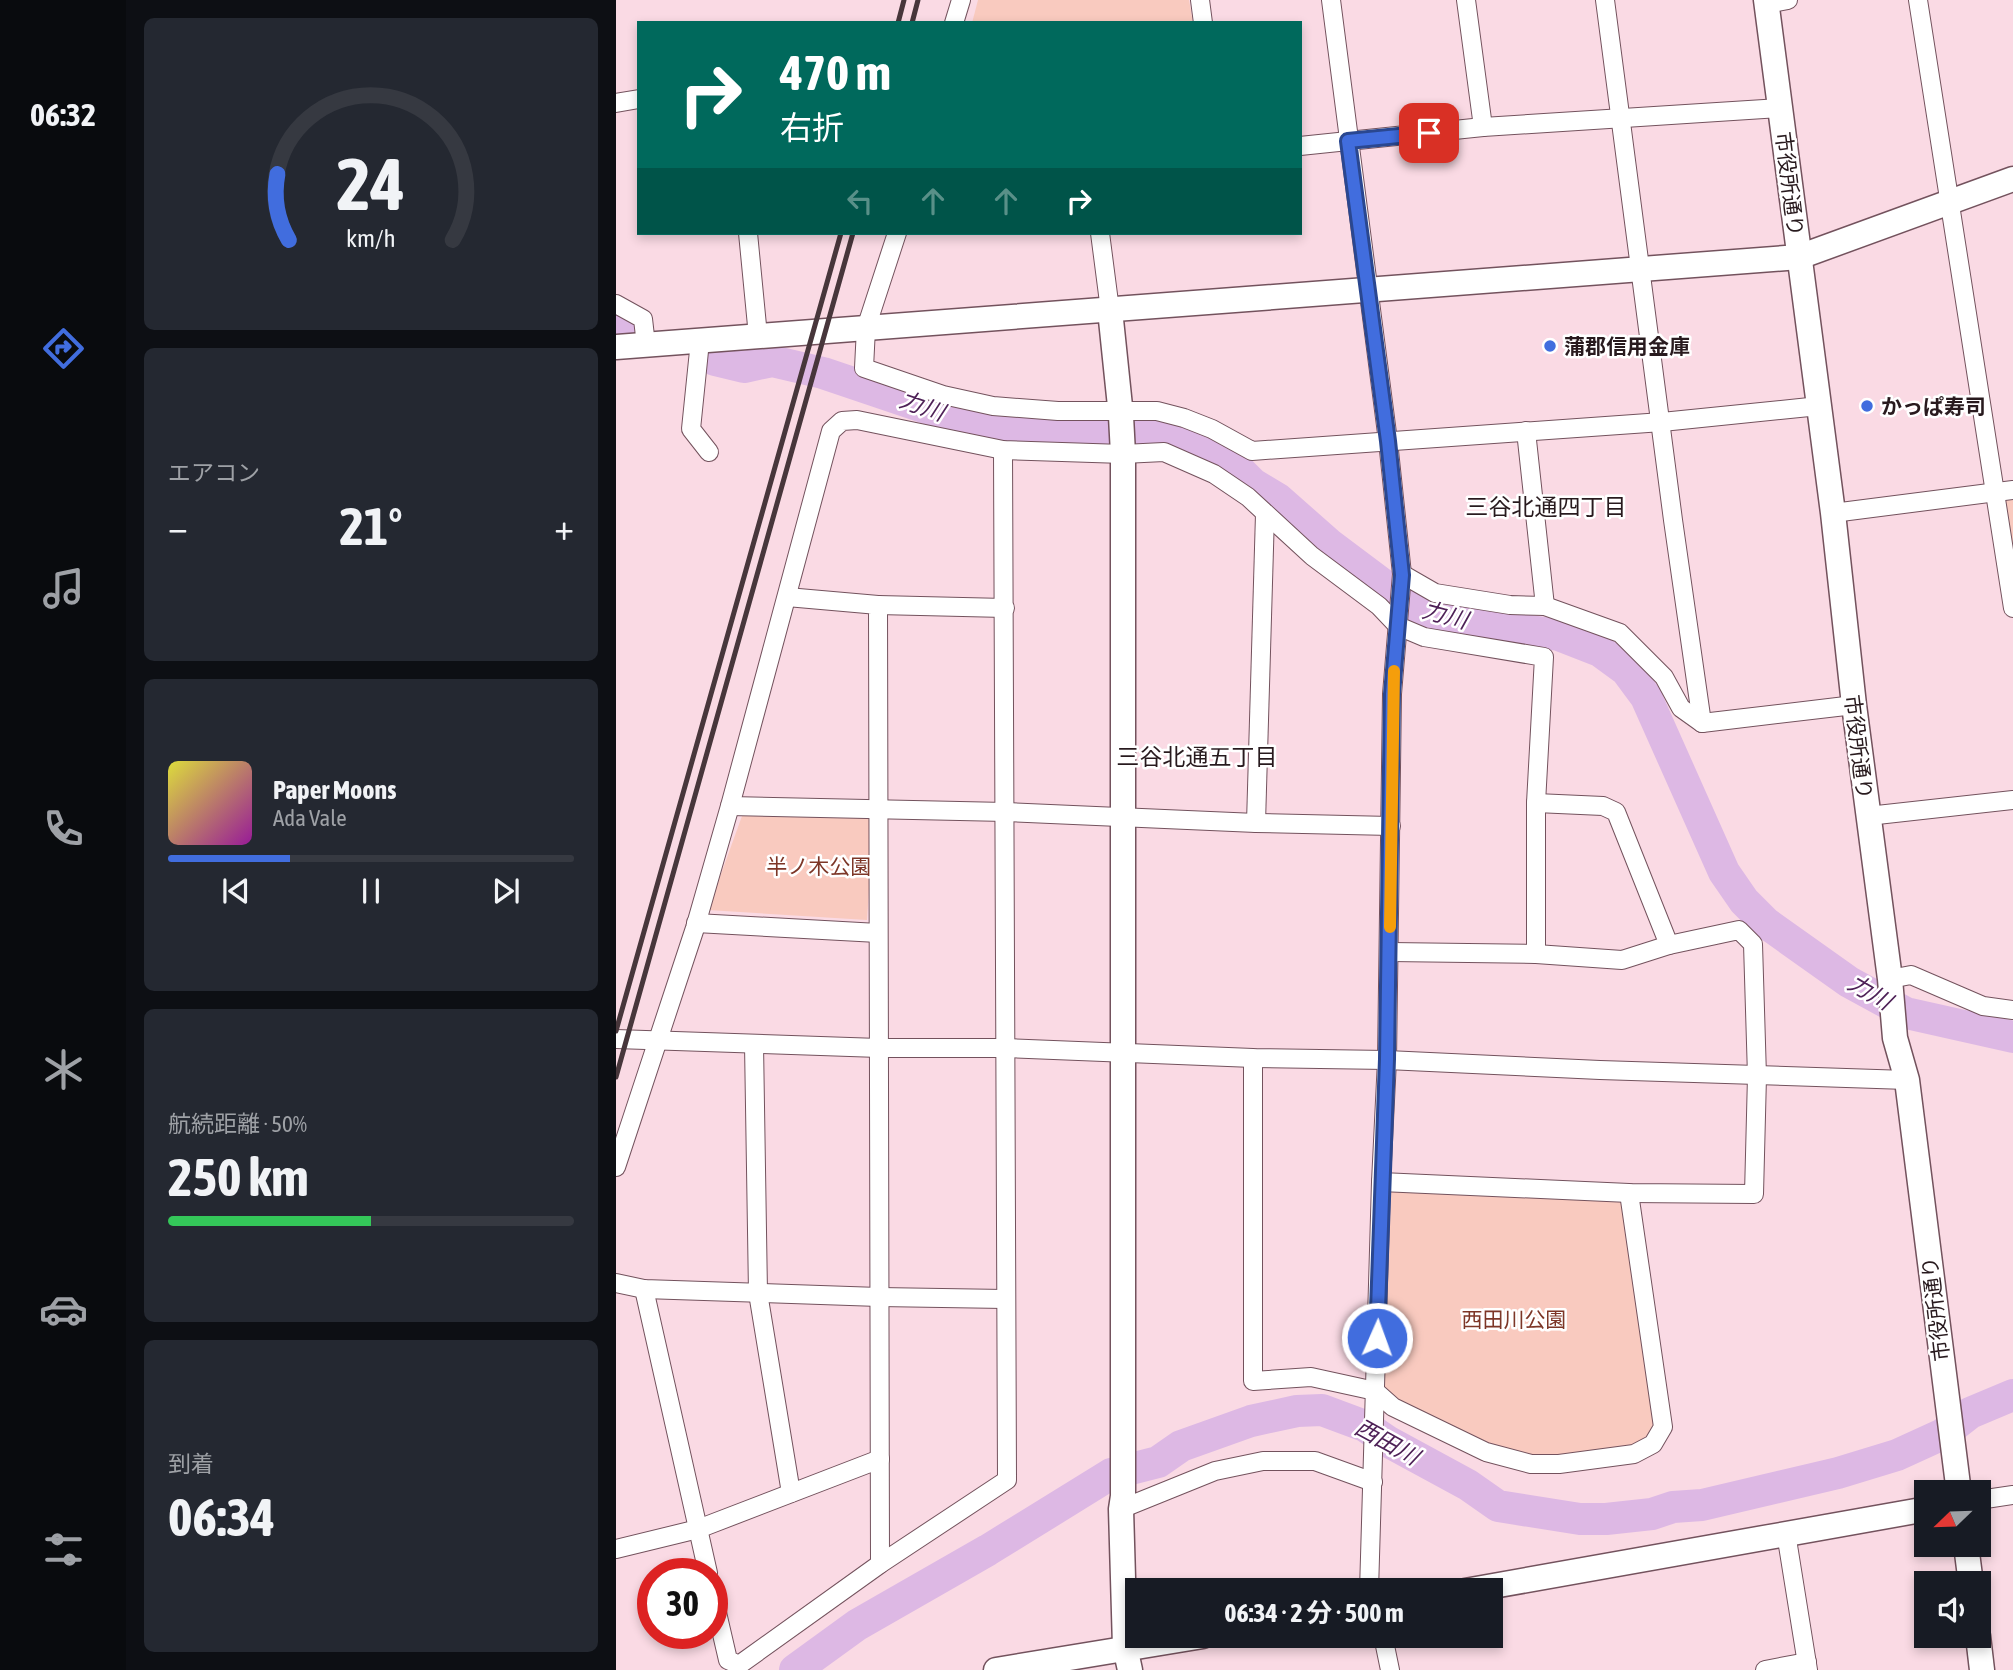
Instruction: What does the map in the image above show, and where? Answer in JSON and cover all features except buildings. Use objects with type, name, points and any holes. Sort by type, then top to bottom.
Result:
[{"type":"street","points":[[955,21],[961,0]]},
{"type":"street","points":[[1200,0],[1203,21]]},
{"type":"street","points":[[1331,0],[1388,441],[1402,578],[1392,694],[1390,952],[1369,1578]]},
{"type":"street","points":[[1466,0],[1483,127]]},
{"type":"street","points":[[1605,0],[1662,422],[1674,533],[1702,723]]},
{"type":"street","points":[[1918,0],[1950,201],[2005,491],[2013,608]]},
{"type":"street","name":"市役所通り","points":[[1774,1],[1780,108],[1833,513],[1895,1038],[1907,1080],[1957,1480]]},
{"type":"street","points":[[616,103],[637,99]]},
{"type":"street","points":[[1302,146],[1483,127],[1780,108]]},
{"type":"street","points":[[616,347],[1799,257],[2013,179]]},
{"type":"street","points":[[748,235],[758,336]]},
{"type":"street","points":[[896,235],[866,328],[864,368],[943,395],[993,406],[1121,414],[1157,411],[1212,429],[1252,451],[1662,422],[1819,406]]},
{"type":"street","points":[[1100,235],[1121,414],[1123,454],[1122,1503],[1127,1659]]},
{"type":"street","points":[[616,304],[643,319],[646,345]]},
{"type":"street","points":[[699,341],[691,429],[709,453]]},
{"type":"street","points":[[616,1167],[696,923],[831,431],[842,421],[857,420],[1003,450],[1123,454],[1164,452],[1214,474],[1248,497],[1312,556],[1398,621],[1424,637],[1544,657],[1536,803],[1536,954]]},
{"type":"street","points":[[1527,431],[1545,606]]},
{"type":"street","points":[[725,1649],[728,1660],[739,1665],[880,1564],[1007,1480],[1003,450]]},
{"type":"street","points":[[1833,513],[2005,491]]},
{"type":"street","points":[[1256,823],[1265,514]]},
{"type":"street","points":[[1402,578],[1435,593],[1510,605],[1545,606],[1619,633],[1664,677],[1681,708],[1702,723],[1854,705]]},
{"type":"street","points":[[787,597],[878,605],[1005,608]]},
{"type":"street","points":[[878,605],[880,1564]]},
{"type":"street","points":[[1868,816],[2013,800]]},
{"type":"street","points":[[1536,803],[1603,806],[1616,812],[1669,945]]},
{"type":"street","points":[[730,806],[1006,812],[1391,826]]},
{"type":"street","points":[[696,923],[878,933]]},
{"type":"street","points":[[1381,1182],[1629,1193],[1754,1194],[1757,1076],[1753,944],[1739,930],[1669,945],[1622,960],[1536,954],[1390,952]]},
{"type":"street","points":[[1890,979],[1911,975],[1983,1006],[2013,1010]]},
{"type":"street","points":[[616,1039],[879,1048],[1006,1048],[1253,1058],[1387,1059],[1907,1080]]},
{"type":"street","points":[[754,1044],[758,1293],[791,1493]]},
{"type":"street","points":[[1253,1058],[1253,1381],[1311,1377],[1375,1396],[1392,1407],[1486,1452],[1531,1464],[1559,1464],[1634,1454],[1653,1444],[1662,1427],[1629,1193]]},
{"type":"street","points":[[616,1283],[644,1289],[1005,1299]]},
{"type":"street","points":[[644,1289],[705,1558]]},
{"type":"street","points":[[616,1549],[698,1530],[880,1458]]},
{"type":"street","points":[[1122,1503],[1215,1471],[1263,1461],[1315,1461],[1373,1485]]},
{"type":"street","points":[[1992,1498],[2013,1495]]},
{"type":"street","points":[[1503,1584],[1914,1511]]},
{"type":"street","points":[[1765,1670],[1807,1666],[1786,1533]]},
{"type":"street","points":[[996,1670],[1127,1659],[1163,1648]]},
{"type":"street","points":[[1385,1648],[1390,1670]]},
{"type":"street","points":[[1979,1648],[1982,1670]]},
{"type":"green space","points":[[978,0],[1189,0],[1193,21],[973,21]]},
{"type":"green space","points":[[2013,490],[2013,608],[1996,492]]},
{"type":"green space","name":"半ノ木公園","points":[[874,813],[867,920],[708,910],[742,816]]},
{"type":"green space","name":"西田川公園","points":[[1381,1182],[1629,1193],[1663,1427],[1653,1444],[1531,1464],[1375,1391]]},
{"type":"waterway","name":"力川","points":[[616,318],[628,324]]},
{"type":"waterway","name":"力川","points":[[715,360],[744,367],[772,361],[823,373],[971,423],[1035,432],[1098,434],[1160,427],[1219,450],[1253,484],[1278,499],[1329,544],[1417,610],[1443,619],[1559,635],[1600,651],[1626,670],[1646,697],[1724,872],[1744,901],[1766,923],[1849,982],[1906,1013],[2013,1037]]},
{"type":"waterway","name":"西田川","points":[[795,1670],[857,1625],[988,1550],[1111,1474],[1158,1462],[1181,1446],[1251,1421],[1297,1411],[1322,1410],[1365,1426],[1468,1485],[1498,1506],[1580,1519],[1606,1519],[1652,1514],[1673,1507],[1702,1505],[1838,1473],[1897,1455],[1943,1434],[1970,1413],[2013,1395]]},
{"type":"railway","points":[[899,21],[904,0]]},
{"type":"railway","points":[[913,21],[918,0]]},
{"type":"railway","points":[[616,1031],[840,235]]},
{"type":"railway","points":[[616,1077],[852,235]]},
{"type":"slow traffic","points":[[1390,927],[1394,671]]},
{"type":"place","name":"蒲郡信用金庫","points":[[1550,346]]},
{"type":"place","name":"かっぱ寿司","points":[[1867,406]]},
{"type":"district","name":"三谷北通四丁目","points":[[1546,507]]},
{"type":"district","name":"三谷北通五丁目","points":[[1197,757]]},
{"type":"route","points":[[1377,1338],[1390,952],[1392,694],[1402,575],[1388,441],[1348,141],[1429,133]]}]
